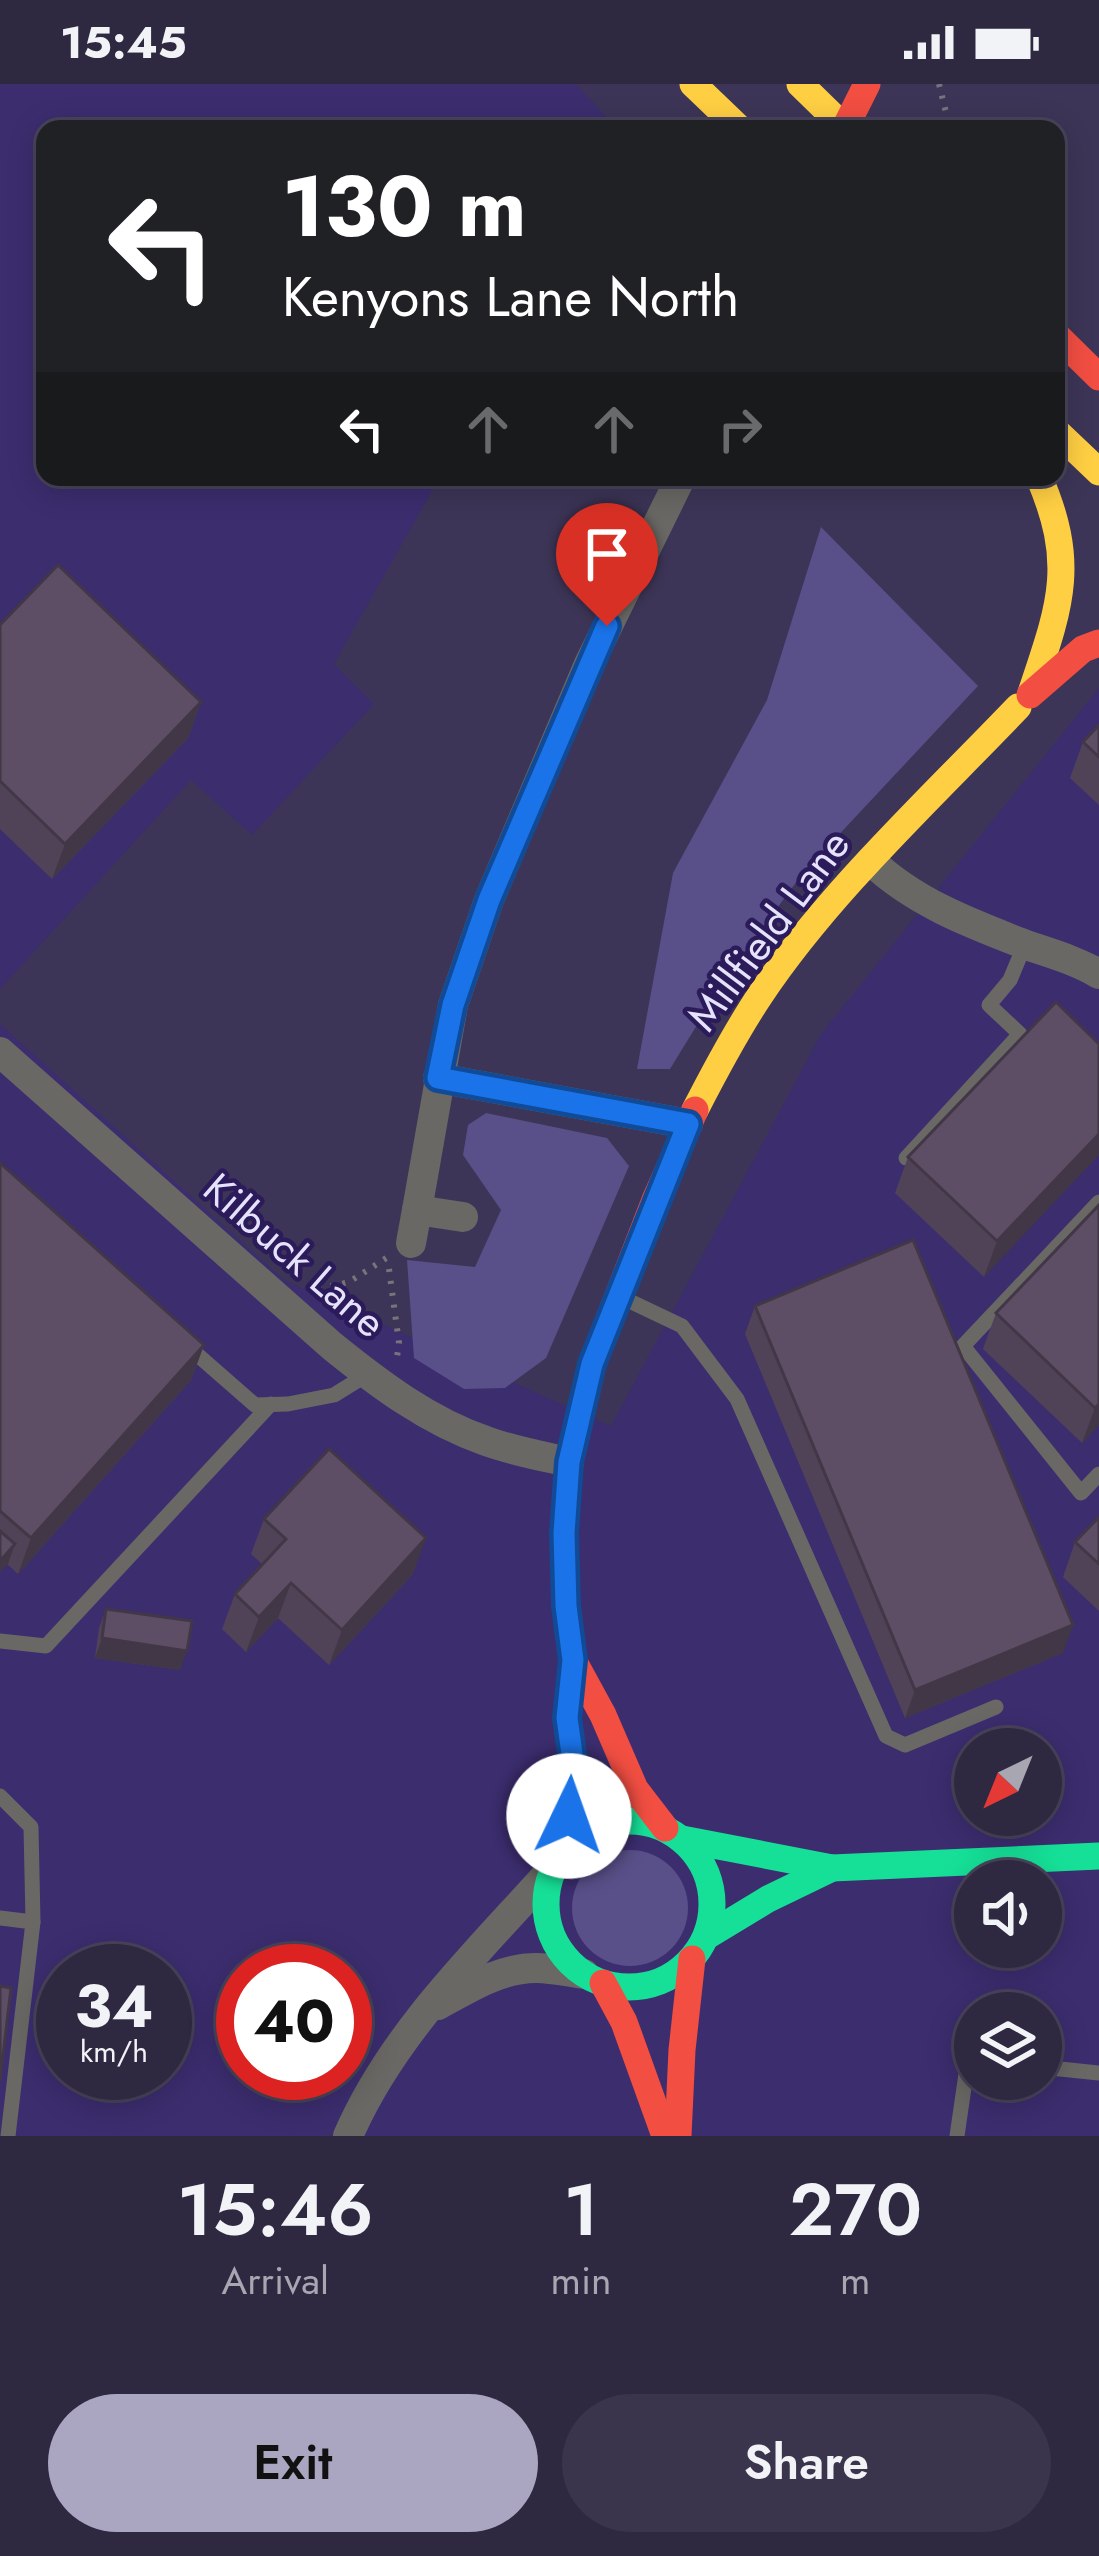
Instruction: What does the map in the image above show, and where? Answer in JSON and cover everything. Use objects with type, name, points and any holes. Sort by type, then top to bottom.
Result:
[{"type":"main road","points":[[693,84],[727,120]]},
{"type":"main road","points":[[800,84],[836,120]]},
{"type":"main road","points":[[849,120],[867,84]]},
{"type":"main road","points":[[1065,343],[1099,376]]},
{"type":"main road","points":[[1065,440],[1099,472]]},
{"type":"main road","points":[[1024,700],[1061,597],[1060,531],[1042,486]]},
{"type":"main road","name":"Millfield Lane","points":[[558,1860],[573,1780],[567,1718],[573,1660],[564,1533],[569,1462],[592,1364],[688,1124],[761,994],[814,926],[1024,700],[1083,649],[1099,643]]},
{"type":"main road","name":"Millfield Lane","points":[[573,1660],[635,1789],[674,1833]]},
{"type":"main road","points":[[665,2136],[624,2022],[594,1979],[566,1958],[546,1916],[546,1892],[558,1860],[584,1833],[610,1822],[638,1821],[832,1868],[1099,1856]]},
{"type":"main road","points":[[674,1833],[700,1858],[710,1883],[713,1910],[700,1948],[682,2050],[678,2136]]},
{"type":"main road","points":[[594,1979],[627,1988],[652,1985],[674,1975],[700,1948],[787,1886],[832,1868]]},
{"type":"street","points":[[399,1250],[417,1210],[453,1005],[489,900],[589,664],[677,486]]},
{"type":"street","points":[[871,860],[920,900],[1099,974]]},
{"type":"street","name":"Kilbuck Lane","points":[[0,1052],[368,1374],[455,1429],[504,1447],[569,1462]]},
{"type":"street","points":[[438,1078],[688,1124]]},
{"type":"street","points":[[417,1210],[464,1217]]},
{"type":"street","points":[[348,2136],[390,2060],[428,2010],[558,1860]]},
{"type":"street","points":[[428,2010],[511,1970],[538,1968],[594,1979]]},
{"type":"lane","points":[[905,1158],[1020,1034],[989,1006],[1010,980],[1024,944]]},
{"type":"lane","points":[[1099,1202],[964,1346],[1081,1493],[1099,1474]]},
{"type":"lane","points":[[618,1296],[682,1326],[737,1399],[886,1736],[904,1745],[996,1707]]},
{"type":"lane","points":[[170,1330],[255,1405],[334,1395],[368,1374]]},
{"type":"lane","points":[[0,1642],[46,1646],[272,1404]]},
{"type":"lane","points":[[0,1796],[31,1827],[33,1922],[8,2136]]},
{"type":"lane","points":[[0,1918],[33,1922]]},
{"type":"lane","points":[[1062,2069],[1099,2073]]},
{"type":"lane","points":[[957,2136],[962,2100]]},
{"type":"path","points":[[939,84],[948,120]]},
{"type":"path","points":[[267,1288],[337,1287],[399,1250]]},
{"type":"path","points":[[397,1360],[399,1250]]},
{"type":"shaded area","points":[[0,84],[576,84],[609,120],[36,120],[36,486],[435,486],[334,664],[374,704],[252,835],[191,780],[0,989]]},
{"type":"shaded area","points":[[821,527],[978,686],[803,873],[727,976],[670,1069],[637,1069],[673,873],[767,700]]},
{"type":"shaded area","points":[[1099,688],[1099,2136],[0,2136],[0,1024],[284,1280],[611,1426],[821,1034]]},
{"type":"shaded area","points":[[486,1113],[607,1138],[629,1166],[546,1358],[505,1388],[464,1389],[414,1358],[407,1260],[475,1267],[501,1210],[463,1155],[468,1125]]},
{"type":"shaded area","points":[[630,1850],[652,1855],[671,1867],[683,1886],[688,1908],[683,1930],[671,1949],[652,1961],[630,1966],[608,1961],[589,1949],[577,1930],[572,1908],[577,1886],[589,1867],[608,1855]]},
{"type":"building","points":[[58,565],[201,702],[65,844],[0,781],[0,625]]},
{"type":"building","points":[[1099,725],[1099,757],[1083,742]]},
{"type":"building","points":[[1056,1002],[1099,1044],[1099,1134],[997,1241],[908,1157]]},
{"type":"building","points":[[0,1163],[204,1345],[31,1538],[0,1511]]},
{"type":"building","points":[[1099,1205],[1099,1404],[1095,1408],[996,1313]]},
{"type":"building","points":[[913,1240],[1073,1625],[915,1690],[755,1306]]},
{"type":"building","points":[[329,1449],[426,1538],[342,1630],[291,1583],[259,1617],[235,1594],[286,1539],[264,1519]]},
{"type":"building","points":[[1099,1517],[1099,1564],[1075,1542]]},
{"type":"building","points":[[0,1531],[15,1544],[0,1561]]},
{"type":"building","points":[[106,1609],[192,1621],[187,1651],[102,1638]]},
{"type":"building","points":[[0,1986],[11,1988],[0,2081]]},
{"type":"traffic: fast","points":[[629,1821],[661,1827],[688,1845],[706,1872],[712,1904],[706,1936],[688,1963],[661,1981],[629,1987],[597,1981],[570,1963],[552,1936],[546,1904],[552,1872],[570,1845],[597,1827],[629,1821]]},
{"type":"traffic: fast","points":[[682,1839],[832,1868],[1099,1856]]},
{"type":"traffic: fast","points":[[707,1936],[832,1868]]},
{"type":"traffic: slow","points":[[693,84],[731,120]]},
{"type":"traffic: slow","points":[[800,84],[837,120]]},
{"type":"traffic: slow","points":[[1065,440],[1099,472]]},
{"type":"traffic: slow","points":[[1031,693],[1060,585],[1058,536],[1042,486]]},
{"type":"traffic: slow","points":[[695,1110],[750,1011],[816,921],[1018,707]]},
{"type":"traffic: jam","points":[[849,120],[867,84]]},
{"type":"traffic: jam","points":[[1065,344],[1099,377]]},
{"type":"traffic: jam","points":[[1030,695],[1083,649],[1099,643]]},
{"type":"traffic: jam","points":[[563,1852],[574,1768],[567,1718],[573,1660],[564,1533],[569,1462],[592,1363],[695,1110]]},
{"type":"traffic: jam","points":[[573,1660],[635,1789],[665,1828]]},
{"type":"traffic: jam","points":[[678,2136],[692,1959]]},
{"type":"traffic: jam","points":[[603,1983],[624,2022],[665,2136]]},
{"type":"route","points":[[569,1816],[574,1768],[567,1718],[573,1660],[564,1533],[569,1462],[592,1364],[688,1124],[438,1078],[453,1005],[489,900],[607,626]]}]
